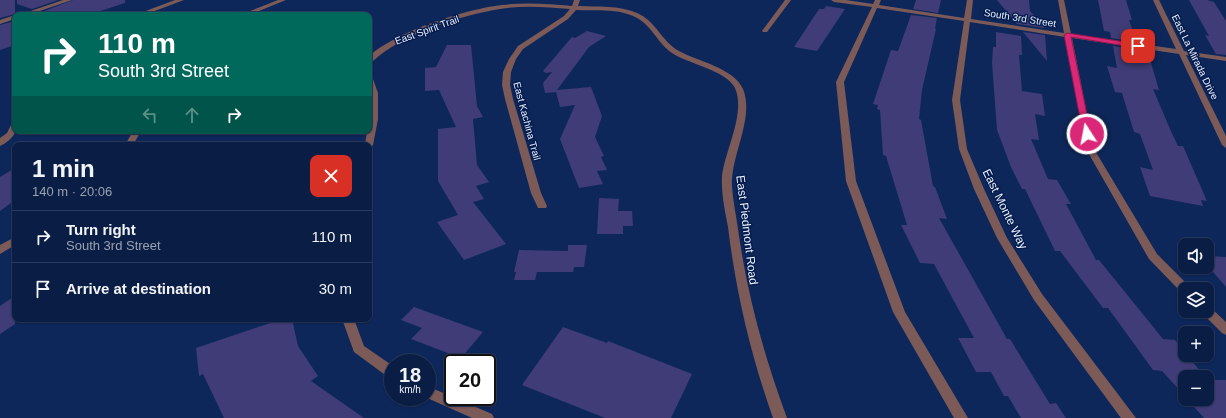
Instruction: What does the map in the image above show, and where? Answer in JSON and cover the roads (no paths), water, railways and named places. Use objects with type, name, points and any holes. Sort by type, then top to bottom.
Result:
[{"type":"street","points":[[31,12],[69,0]]},
{"type":"street","points":[[147,12],[181,0]]},
{"type":"street","points":[[250,12],[283,0]]},
{"type":"street","points":[[766,31],[788,0]]},
{"type":"street","name":"South 3rd Street","points":[[834,0],[876,3],[967,20],[1226,59]]},
{"type":"street","name":"East Monte Way","points":[[970,0],[956,100],[963,149],[979,189],[1002,238],[1038,297],[1130,418]]},
{"type":"street","points":[[1061,0],[1090,149],[1153,256],[1179,282]]},
{"type":"street","name":"East La Mirada Drive","points":[[1156,0],[1226,145]]},
{"type":"street","points":[[876,3],[840,82],[851,181],[899,312],[960,418]]},
{"type":"street","name":"East Spirit Trail","points":[[372,57],[385,46],[431,27],[475,13],[500,7],[576,4]]},
{"type":"street","name":"East Kachina Trail","points":[[542,206],[536,193],[510,99],[506,83],[507,71],[515,53],[534,37],[562,21],[574,10],[576,4]]},
{"type":"street","name":"East Piedmont Road","points":[[576,4],[615,9],[636,14],[649,23],[662,40],[675,52],[722,74],[738,86],[741,99],[740,121],[732,149],[727,177],[737,261],[750,325],[770,393],[780,418]]},
{"type":"street","points":[[0,22],[12,18]]},
{"type":"street","name":"East Spirit Trail","points":[[372,87],[374,93],[374,118],[372,129]]},
{"type":"street","points":[[0,143],[12,130]]},
{"type":"street","points":[[0,250],[12,242]]},
{"type":"street","points":[[1214,318],[1226,330]]},
{"type":"street","points":[[349,322],[359,349],[384,367]]},
{"type":"street","points":[[436,396],[487,418]]}]
